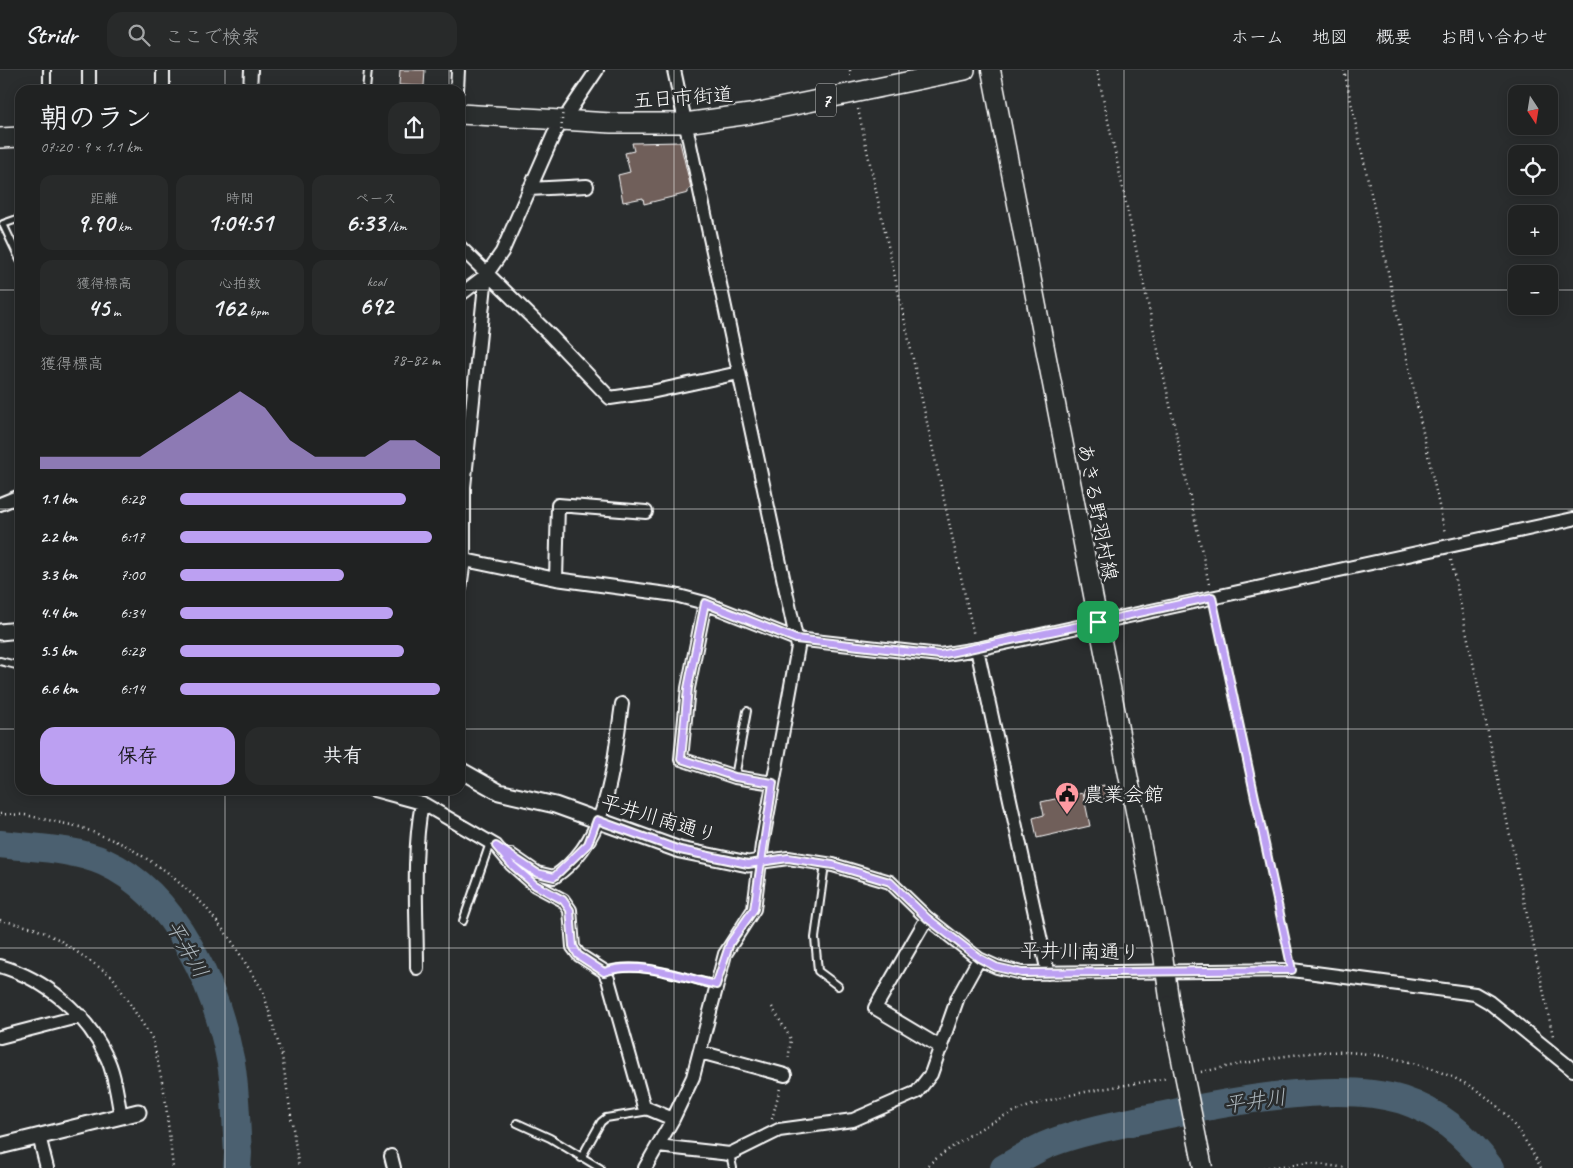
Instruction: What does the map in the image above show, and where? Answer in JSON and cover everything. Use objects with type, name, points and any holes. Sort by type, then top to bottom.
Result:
[{"type":"main road","name":"五日市街道","points":[[465,114],[563,120],[685,123],[750,114],[965,70]]},
{"type":"main road","name":"あきる野羽村線","points":[[991,70],[1170,1005],[1203,1168]]},
{"type":"main road","points":[[0,138],[15,138]]},
{"type":"street","points":[[89,70],[89,85]]},
{"type":"street","points":[[163,70],[163,85]]},
{"type":"street","points":[[250,85],[251,70]]},
{"type":"street","points":[[457,85],[458,70]]},
{"type":"street","points":[[465,291],[486,275],[502,252],[554,134],[597,70]]},
{"type":"street","points":[[645,1168],[673,1119],[693,1077],[716,985],[730,943],[754,909],[773,783],[798,647],[674,70]]},
{"type":"street","points":[[529,189],[587,186]]},
{"type":"street","points":[[465,252],[486,275],[551,336],[610,398],[651,392],[739,372]]},
{"type":"street","points":[[465,477],[486,275]]},
{"type":"street","points":[[0,504],[15,498]]},
{"type":"street","points":[[556,579],[558,505],[646,512]]},
{"type":"street","points":[[465,560],[556,579],[659,591],[705,603],[796,639],[940,655],[977,649],[1573,519]]},
{"type":"street","points":[[705,603],[688,688],[681,759],[735,777],[773,783]]},
{"type":"street","points":[[0,632],[15,630]]},
{"type":"street","points":[[977,649],[1048,973]]},
{"type":"street","points":[[403,795],[422,803],[537,873],[554,877],[588,844],[610,784],[622,704]]},
{"type":"street","name":"平井川南通り","points":[[465,773],[499,792],[555,805],[680,850],[748,864],[788,858],[825,864],[890,882],[927,918],[979,958],[996,967],[1022,973],[1292,970],[1475,994],[1489,1002],[1558,1060],[1573,1070]]},
{"type":"street","points":[[417,968],[417,874],[419,821],[422,803]]},
{"type":"street","points":[[493,845],[535,885],[563,900],[570,910],[573,946],[578,955],[604,972],[629,1048],[644,1107],[673,1119]]},
{"type":"street","points":[[927,918],[875,1008],[942,1048]]},
{"type":"street","points":[[658,1146],[730,1154],[779,1130],[853,1120],[917,1092],[931,1074],[942,1048],[958,998],[979,958]]},
{"type":"street","points":[[0,966],[19,972],[52,992],[81,1016],[107,1057],[121,1116]]},
{"type":"street","points":[[0,1037],[81,1016]]},
{"type":"street","points":[[700,1052],[785,1075]]},
{"type":"street","points":[[0,1146],[138,1112]]},
{"type":"street","points":[[39,1136],[47,1168]]},
{"type":"lane","points":[[47,70],[47,85]]},
{"type":"lane","points":[[366,85],[368,70]]},
{"type":"lane","points":[[15,220],[3,224],[15,249]]},
{"type":"lane","points":[[0,661],[15,665]]},
{"type":"lane","points":[[735,777],[747,711]]},
{"type":"lane","points":[[463,920],[493,845]]},
{"type":"lane","points":[[825,864],[815,938],[818,971],[838,986]]},
{"type":"lane","points":[[604,972],[617,967],[660,971],[716,985]]},
{"type":"lane","points":[[582,1158],[601,1122],[606,1118],[653,1111]]},
{"type":"lane","points":[[517,1123],[550,1138],[600,1168]]},
{"type":"lane","points":[[730,1154],[733,1168]]},
{"type":"path","points":[[1097,70],[1292,970]]},
{"type":"path","points":[[1344,70],[1558,1060]]},
{"type":"path","points":[[855,94],[977,649]]},
{"type":"path","points":[[0,814],[25,815],[80,827],[125,845],[166,871],[204,904],[231,940],[263,991],[282,1056],[299,1168]]},
{"type":"path","points":[[0,920],[34,928],[58,938],[112,976],[153,1040],[165,1096],[173,1168]]},
{"type":"path","points":[[1198,1072],[1266,1059],[1322,1052],[1357,1053],[1406,1060],[1437,1071],[1481,1094],[1500,1109],[1540,1168]]},
{"type":"path","points":[[924,1168],[950,1148],[990,1124],[1032,1105],[1170,1077]]},
{"type":"path","points":[[1263,1168],[1311,1162],[1347,1168]]},
{"type":"building","points":[[400,70],[425,70],[424,85],[399,85]]},
{"type":"building","points":[[680,142],[691,188],[688,190],[688,193],[644,204],[643,198],[623,202],[618,175],[630,172],[625,153],[634,151],[632,143]]},
{"type":"building","points":[[1104,785],[1107,798],[1086,803],[1084,790]]},
{"type":"building","points":[[1083,793],[1090,826],[1037,838],[1033,818],[1044,815],[1041,802]]},
{"type":"waterway","name":"平井川","points":[[0,844],[66,851],[104,862],[130,877],[153,897],[173,920],[190,947],[204,976],[216,1005],[225,1035],[234,1085],[238,1153],[237,1168]]},
{"type":"waterway","name":"平井川","points":[[1004,1168],[1051,1143],[1113,1126],[1242,1101],[1276,1096],[1344,1092],[1375,1094],[1402,1100],[1428,1111],[1462,1136],[1490,1168]]},
{"type":"place","name":"農業会館","points":[[1067,815]]},
{"type":"route","points":[[1098,622],[949,655],[940,655],[796,639],[779,634],[705,603],[688,688],[681,759],[735,777],[773,783],[762,845],[760,862],[754,909],[724,954],[716,985],[660,971],[617,967],[604,972],[578,955],[573,946],[570,910],[563,900],[535,885],[511,864],[496,846],[537,873],[554,877],[562,872],[588,844],[597,820],[680,850],[748,864],[760,862],[788,858],[833,865],[890,882],[927,918],[979,958],[996,967],[1022,973],[1292,970],[1212,597],[1098,622]]}]
